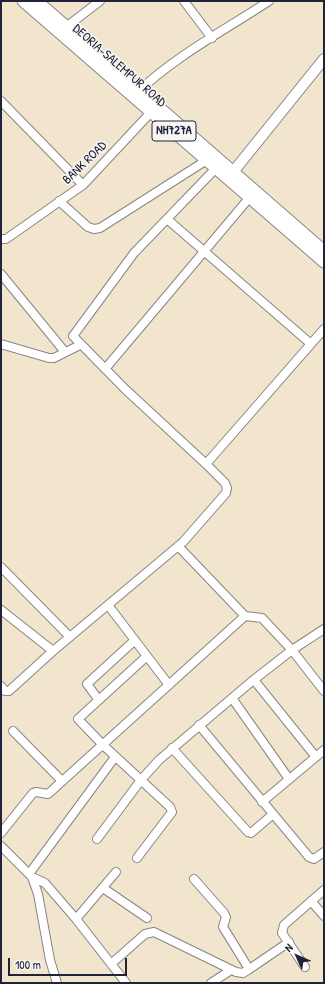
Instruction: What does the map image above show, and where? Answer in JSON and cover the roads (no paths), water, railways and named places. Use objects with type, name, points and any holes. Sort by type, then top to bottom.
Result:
[{"type":"highway","name":"DEORIA-SALEMPUR ROAD","points":[[23,1],[215,161],[250,197],[324,262]]},
{"type":"highway","name":"DEORIA-SALEMPUR ROAD","points":[[37,1],[139,91],[154,109]]},
{"type":"highway","name":"DEORIA-SALEMPUR ROAD","points":[[215,161],[233,172],[324,251]]},
{"type":"main road","points":[[233,172],[324,59]]},
{"type":"street","points":[[66,27],[100,1]]},
{"type":"street","points":[[184,1],[212,38]]},
{"type":"street","points":[[139,91],[170,64],[212,38],[258,4],[269,1]]},
{"type":"street","points":[[1,100],[83,185]]},
{"type":"street","name":"BANK ROAD","points":[[1,239],[6,238],[83,185],[154,109]]},
{"type":"street","points":[[59,202],[88,227],[94,229],[100,228],[215,161]]},
{"type":"street","points":[[1,686],[5,691],[8,691],[53,651],[178,546],[226,493],[227,488],[225,483],[74,339],[75,332],[134,253],[167,219],[215,161]]},
{"type":"street","points":[[105,369],[203,250],[250,197]]},
{"type":"street","points":[[167,219],[311,344]]},
{"type":"street","points":[[1,274],[65,352]]},
{"type":"street","points":[[206,464],[324,329]]},
{"type":"street","points":[[1,344],[49,358],[54,358],[80,345]]},
{"type":"street","points":[[178,546],[245,616],[262,618],[292,650],[324,691]]},
{"type":"street","points":[[1,567],[70,637]]},
{"type":"street","points":[[108,605],[169,685]]},
{"type":"street","points":[[1,610],[53,651]]},
{"type":"street","points":[[1,833],[33,793],[48,794],[245,616]]},
{"type":"street","points":[[97,839],[141,780],[172,748],[292,650],[324,629]]},
{"type":"street","points":[[98,699],[87,684],[135,640]]},
{"type":"street","points":[[137,858],[172,812],[170,807],[102,745],[78,719],[98,699],[147,656]]},
{"type":"street","points":[[254,680],[316,757]]},
{"type":"street","points":[[232,698],[290,779]]},
{"type":"street","points":[[199,725],[272,815],[311,859],[314,860],[324,852]]},
{"type":"street","points":[[13,731],[62,781]]},
{"type":"street","points":[[172,748],[248,832],[251,833],[272,815]]},
{"type":"street","points":[[262,802],[324,750]]},
{"type":"street","points":[[30,876],[116,757]]},
{"type":"street","points":[[1,846],[30,876],[38,894],[50,960],[57,983]]},
{"type":"street","points":[[76,919],[116,872]]},
{"type":"street","points":[[30,876],[45,883],[76,919],[126,983]]},
{"type":"street","points":[[194,879],[224,913],[226,917],[223,927],[249,969]]},
{"type":"street","points":[[103,888],[147,918]]},
{"type":"street","points":[[305,967],[282,933],[284,925],[324,890]]},
{"type":"street","points":[[311,901],[324,916]]},
{"type":"street","points":[[111,964],[149,932],[154,932],[231,970],[243,973],[289,942]]},
{"type":"street","points":[[211,983],[231,970]]}]
